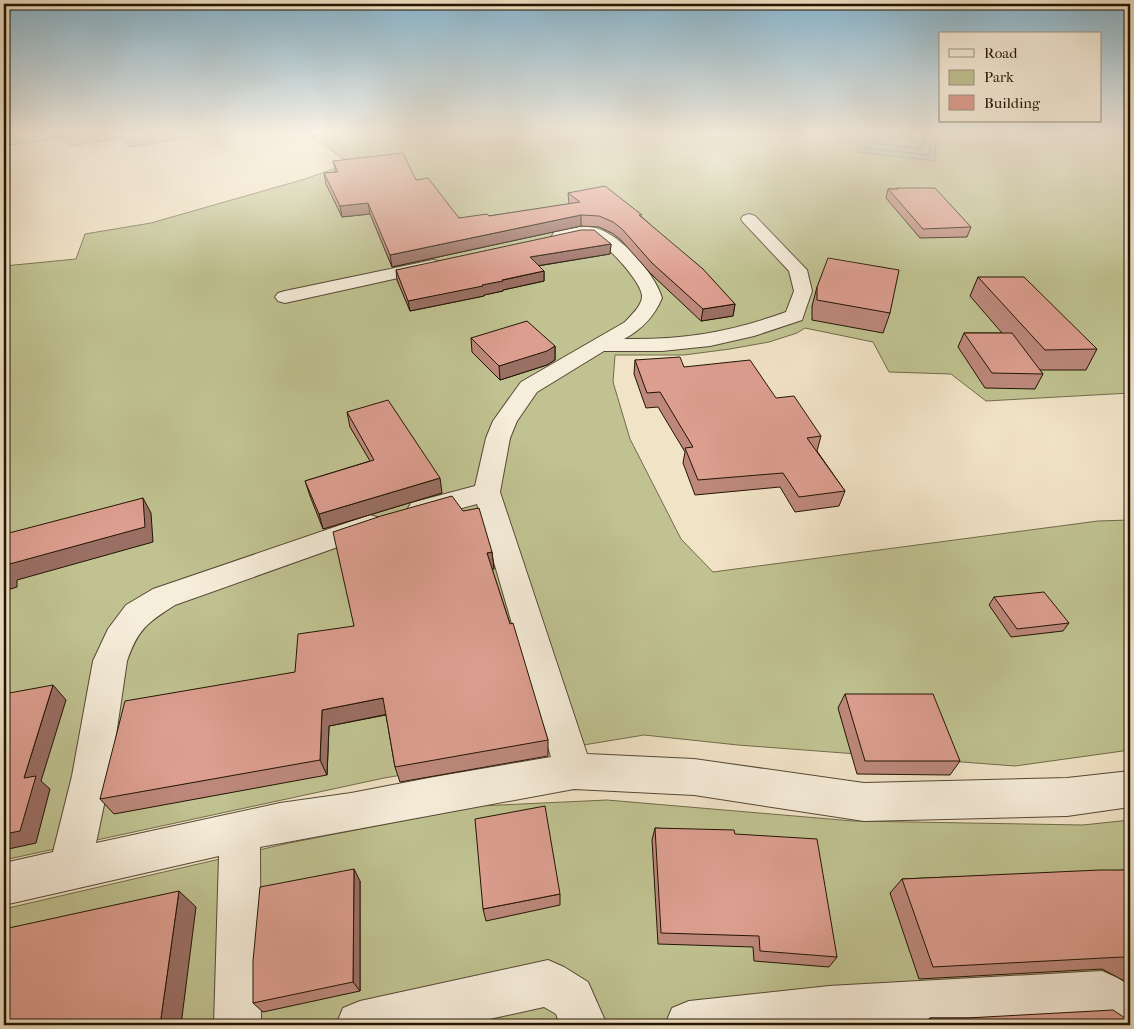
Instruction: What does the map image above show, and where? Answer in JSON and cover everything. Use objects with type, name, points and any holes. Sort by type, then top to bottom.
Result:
[{"type":"street","points":[[601,345],[648,346],[700,342],[755,330],[795,316],[803,291],[798,270],[748,219]]},
{"type":"street","points":[[545,239],[589,232],[603,236],[639,270],[650,290],[652,298],[632,326],[529,387],[505,421],[498,438],[487,492],[574,771]]},
{"type":"street","points":[[286,297],[449,262]]},
{"type":"street","points":[[70,868],[91,776],[110,662],[120,638],[137,614],[164,597],[192,586],[374,524],[487,492]]},
{"type":"street","points":[[4,884],[240,831],[351,812],[508,781],[574,771],[694,777],[864,802],[1067,796],[1130,789]]},
{"type":"street","points":[[238,1025],[240,831]]},
{"type":"street","points":[[360,1025],[548,983],[572,998],[584,1025]]},
{"type":"street","points":[[689,1025],[829,1009],[1102,994],[1130,1013]]},
{"type":"green space","points":[[301,180],[1130,180],[1130,393],[986,401],[951,374],[889,372],[873,342],[805,328],[797,333],[769,342],[730,349],[684,355],[615,355],[613,382],[630,439],[681,539],[713,572],[1098,521],[1130,520],[1130,750],[1015,766],[738,745],[644,735],[384,778],[4,860],[4,266],[76,259],[85,234],[151,223]]},
{"type":"green space","points":[[607,800],[853,821],[1083,825],[1130,820],[1130,1025],[4,1025],[4,909],[289,843],[479,806]]},
{"type":"building","points":[[327,180],[430,180],[459,218],[487,214],[489,216],[580,202],[568,193],[605,186],[642,215],[639,215],[703,269],[735,304],[703,309],[652,263],[622,229],[613,222],[599,216],[581,215],[390,255],[368,203],[340,206]]},
{"type":"building","points":[[935,188],[971,227],[923,229],[888,189]]},
{"type":"building","points":[[581,230],[594,230],[611,244],[530,257],[544,271],[483,286],[408,301],[396,270]]},
{"type":"building","points":[[828,258],[899,270],[890,313],[817,300],[817,287]]},
{"type":"building","points":[[978,277],[1024,277],[1097,349],[1045,350]]},
{"type":"building","points":[[527,321],[555,346],[547,351],[499,366],[471,338]]},
{"type":"building","points":[[964,333],[1012,333],[1043,374],[992,373]]},
{"type":"building","points":[[680,357],[684,367],[750,360],[776,398],[794,396],[821,436],[807,438],[845,491],[799,497],[783,473],[698,480],[685,448],[693,447],[660,392],[647,393],[635,360]]},
{"type":"building","points":[[388,400],[440,478],[319,514],[305,481],[374,460],[347,412]]},
{"type":"building","points":[[452,496],[463,511],[479,508],[492,552],[487,553],[510,624],[513,623],[548,740],[395,767],[383,698],[322,710],[320,760],[100,799],[125,701],[295,672],[298,634],[354,626],[333,532]]},
{"type":"building","points":[[143,498],[145,527],[6,565],[4,572],[4,532],[9,530],[9,533]]},
{"type":"building","points":[[1044,592],[1069,623],[1017,629],[994,597]]},
{"type":"building","points":[[53,685],[24,778],[36,776],[20,831],[4,834],[4,694]]},
{"type":"building","points":[[845,694],[933,694],[960,761],[865,761]]},
{"type":"building","points":[[545,806],[560,894],[483,909],[475,819]]},
{"type":"building","points":[[655,828],[734,830],[735,834],[817,839],[837,957],[760,951],[759,936],[661,933]]},
{"type":"building","points":[[354,869],[353,982],[253,1003],[253,961],[260,887]]},
{"type":"building","points":[[1130,870],[1130,960],[1123,957],[933,967],[902,879]]},
{"type":"building","points":[[179,891],[160,1025],[4,1025],[4,929]]},
{"type":"building","points":[[1113,1010],[1125,1018],[1130,1018],[1130,1025],[932,1025],[930,1018],[967,1018]]},
{"type":"building","points":[[544,1019],[546,1025],[529,1025]]},
{"type":"building","points":[[820,1020],[932,1025],[796,1025]]}]
